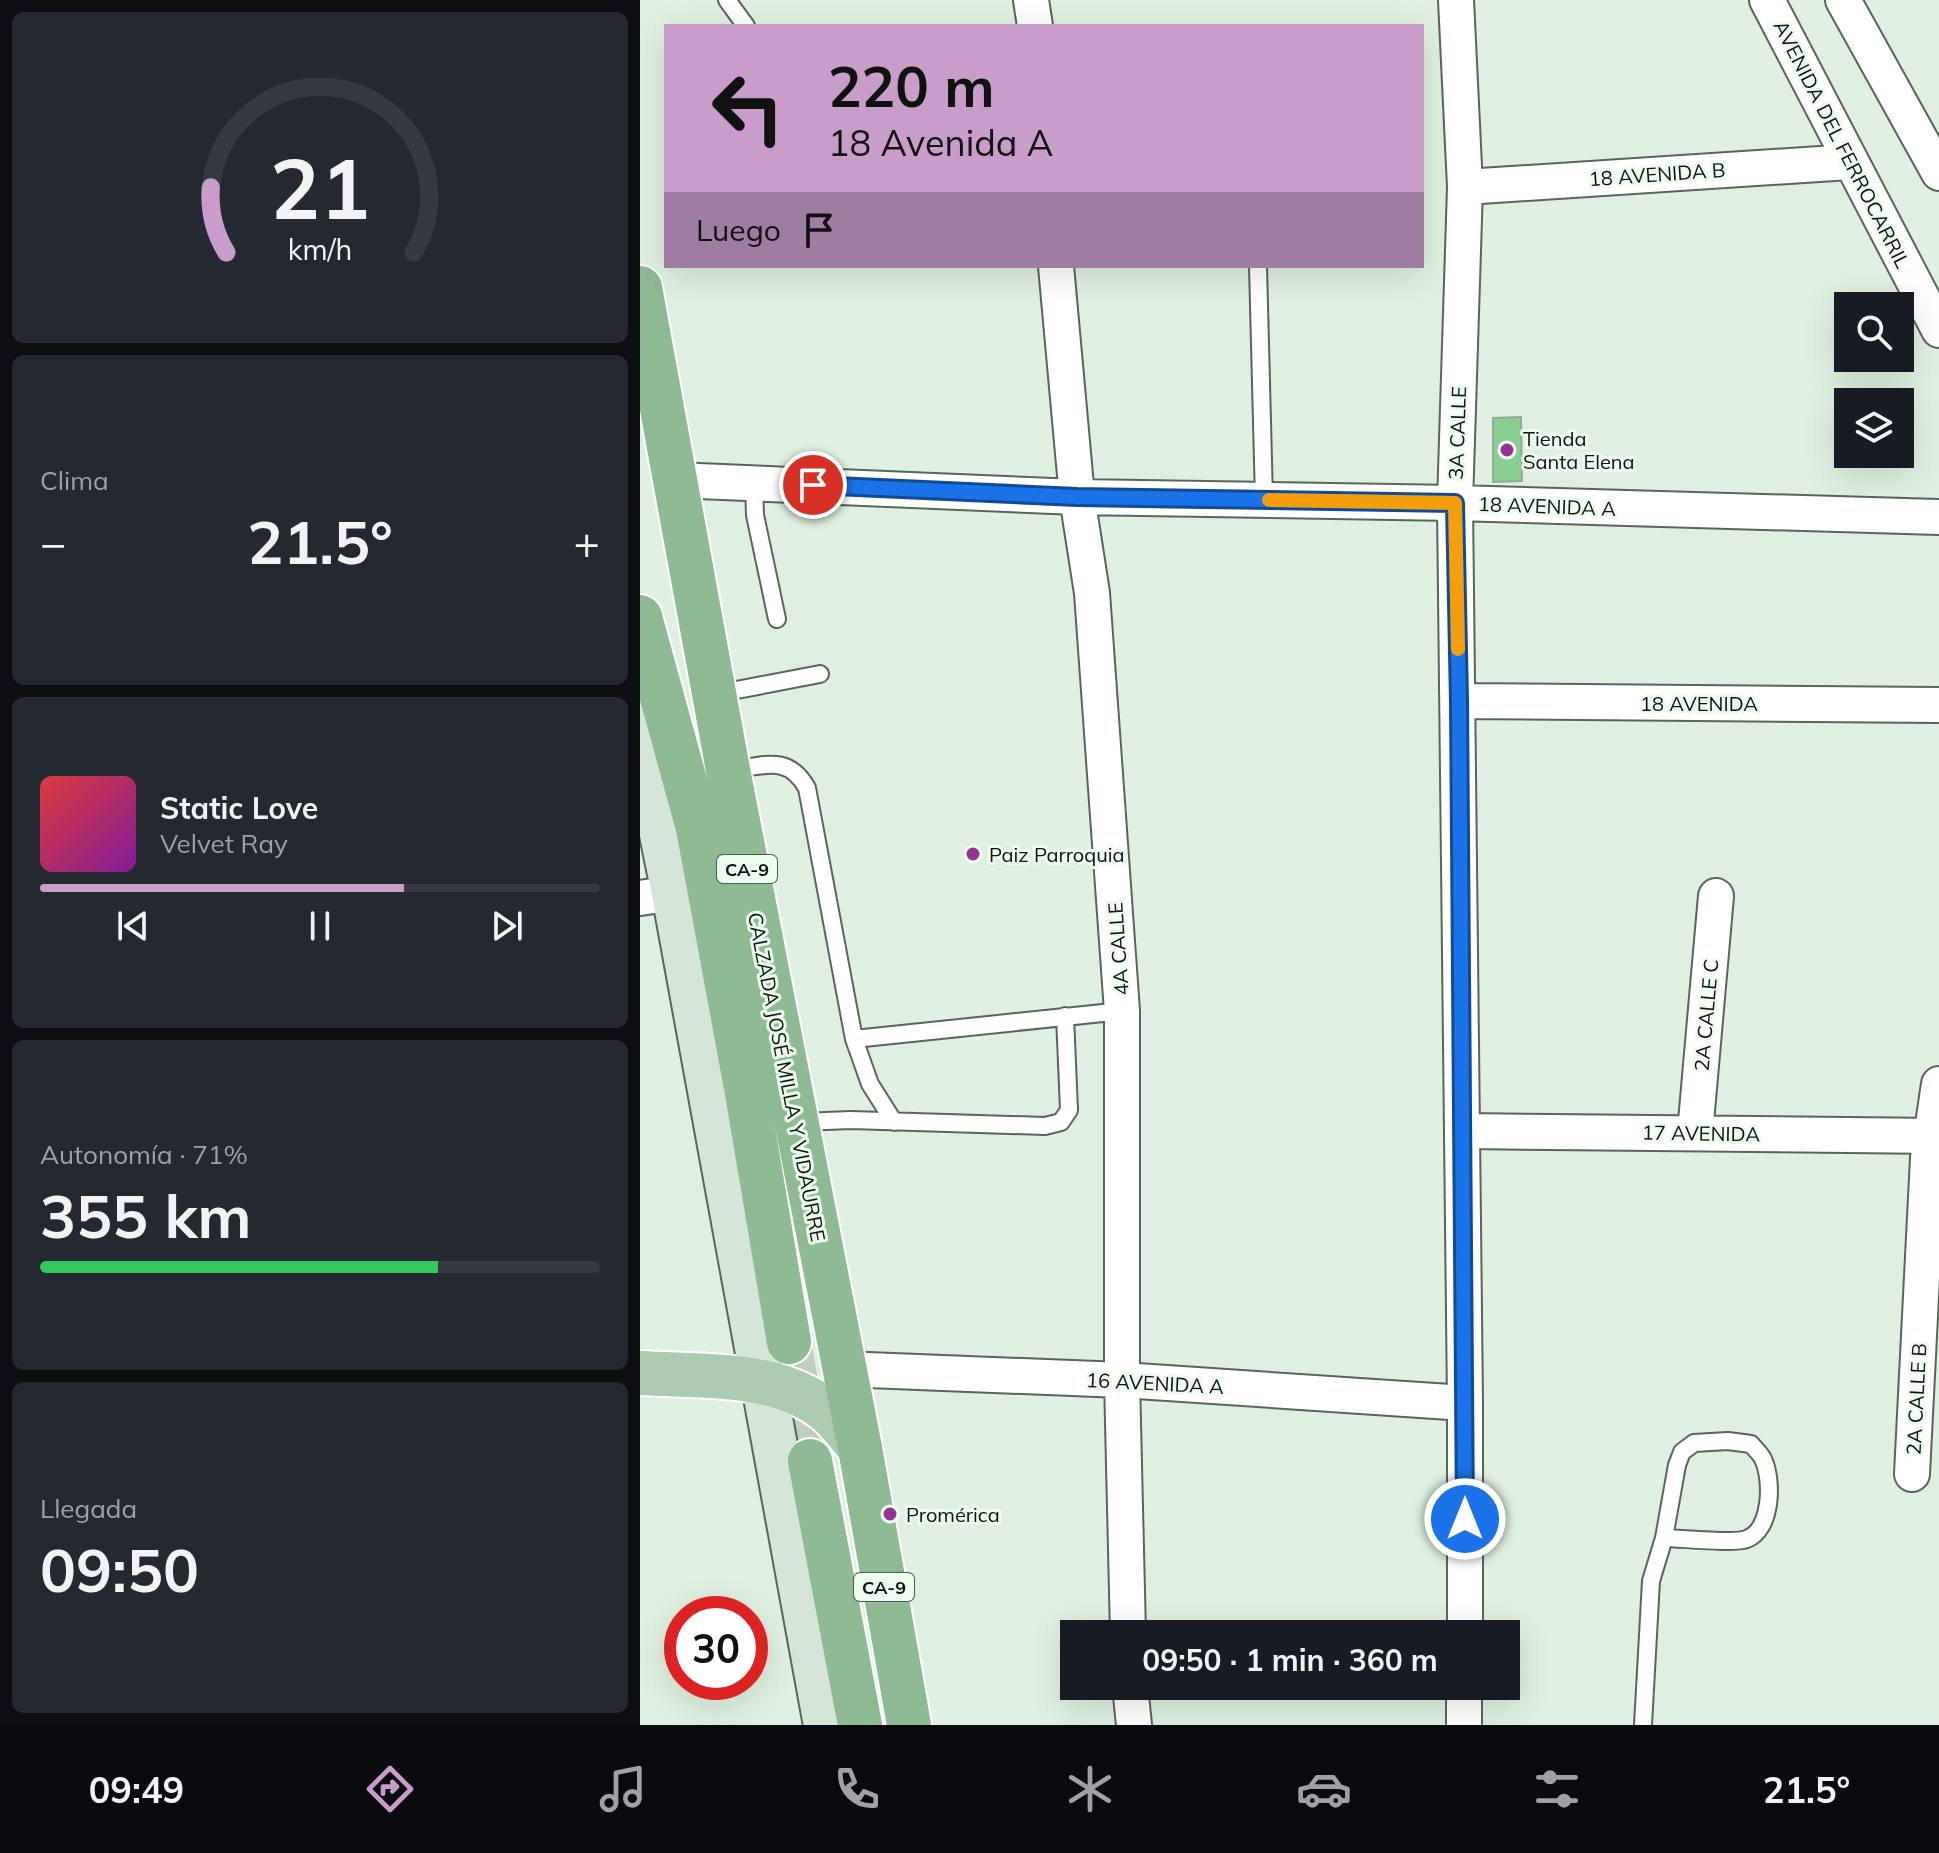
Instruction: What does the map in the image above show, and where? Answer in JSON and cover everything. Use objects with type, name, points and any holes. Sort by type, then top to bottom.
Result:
[{"type":"highway","name":"CALZADA JOSÉ MILLA Y VIDAURRE","points":[[640,288],[728,770],[860,1448],[909,1725]]},
{"type":"highway","name":"CALZADA JOSÉ MILLA Y VIDAURRE","points":[[640,617],[698,828],[789,1342]]},
{"type":"highway","name":"CA-9","points":[[810,1461],[860,1725]]},
{"type":"main road","points":[[640,713],[657,896],[762,1381],[826,1725]]},
{"type":"main road","points":[[640,1373],[762,1381],[792,1390],[828,1412],[860,1448]]},
{"type":"street","points":[[1031,0],[1035,24]]},
{"type":"street","name":"3A CALLE","points":[[1456,0],[1465,187],[1455,503],[1465,1620]]},
{"type":"street","name":"AVENIDA DEL FERROCARRIL","points":[[1767,0],[1939,330]]},
{"type":"street","points":[[1843,0],[1939,173]]},
{"type":"street","name":"18 AVENIDA B","points":[[1465,187],[1850,162]]},
{"type":"street","name":"4A CALLE","points":[[1056,268],[1077,497],[1092,593],[1122,1011],[1122,1380],[1128,1620]]},
{"type":"street","name":"18 AVENIDA A","points":[[675,480],[1077,497],[1455,503],[1939,517]]},
{"type":"street","name":"18 AVENIDA","points":[[1459,701],[1939,705]]},
{"type":"street","name":"2A CALLE C","points":[[1695,1133],[1716,896]]},
{"type":"street","name":"2A CALLE B","points":[[1912,1474],[1928,1158],[1936,1136],[1939,1084]]},
{"type":"street","name":"17 AVENIDA","points":[[1463,1131],[1936,1136]]},
{"type":"street","name":"16 AVENIDA A","points":[[843,1369],[1122,1380],[1465,1403]]},
{"type":"street","points":[[1131,1700],[1134,1725]]},
{"type":"street","points":[[1464,1700],[1464,1725]]},
{"type":"lane","points":[[727,0],[745,24]]},
{"type":"lane","points":[[1258,268],[1264,500]]},
{"type":"lane","points":[[754,483],[755,515],[777,619]]},
{"type":"lane","points":[[714,694],[820,674]]},
{"type":"lane","points":[[728,770],[785,765],[799,774],[807,788],[854,1039],[870,1084],[894,1122]]},
{"type":"lane","points":[[854,1039],[1122,1011]]},
{"type":"lane","points":[[796,1122],[1045,1126],[1061,1122],[1069,1110],[1065,1016]]},
{"type":"lane","points":[[1643,1725],[1651,1581],[1664,1538],[1677,1465],[1682,1452],[1694,1443],[1728,1441],[1751,1444],[1763,1458],[1769,1492],[1769,1510],[1757,1532],[1745,1540],[1664,1538]]},
{"type":"building","name":"Tienda Santa Elena","points":[[1521,417],[1522,481],[1493,482],[1493,418]]},
{"type":"tunnel","points":[[789,1342],[810,1461]]},
{"type":"slow traffic","points":[[1269,500],[1455,503],[1458,649]]},
{"type":"place","name":"Tienda Santa Elena","points":[[1507,450]]},
{"type":"place","name":"Paiz Parroquia","points":[[973,854]]},
{"type":"place","name":"Promérica","points":[[890,1514]]},
{"type":"route","points":[[813,485],[1077,497],[1455,503],[1465,1519]]}]
